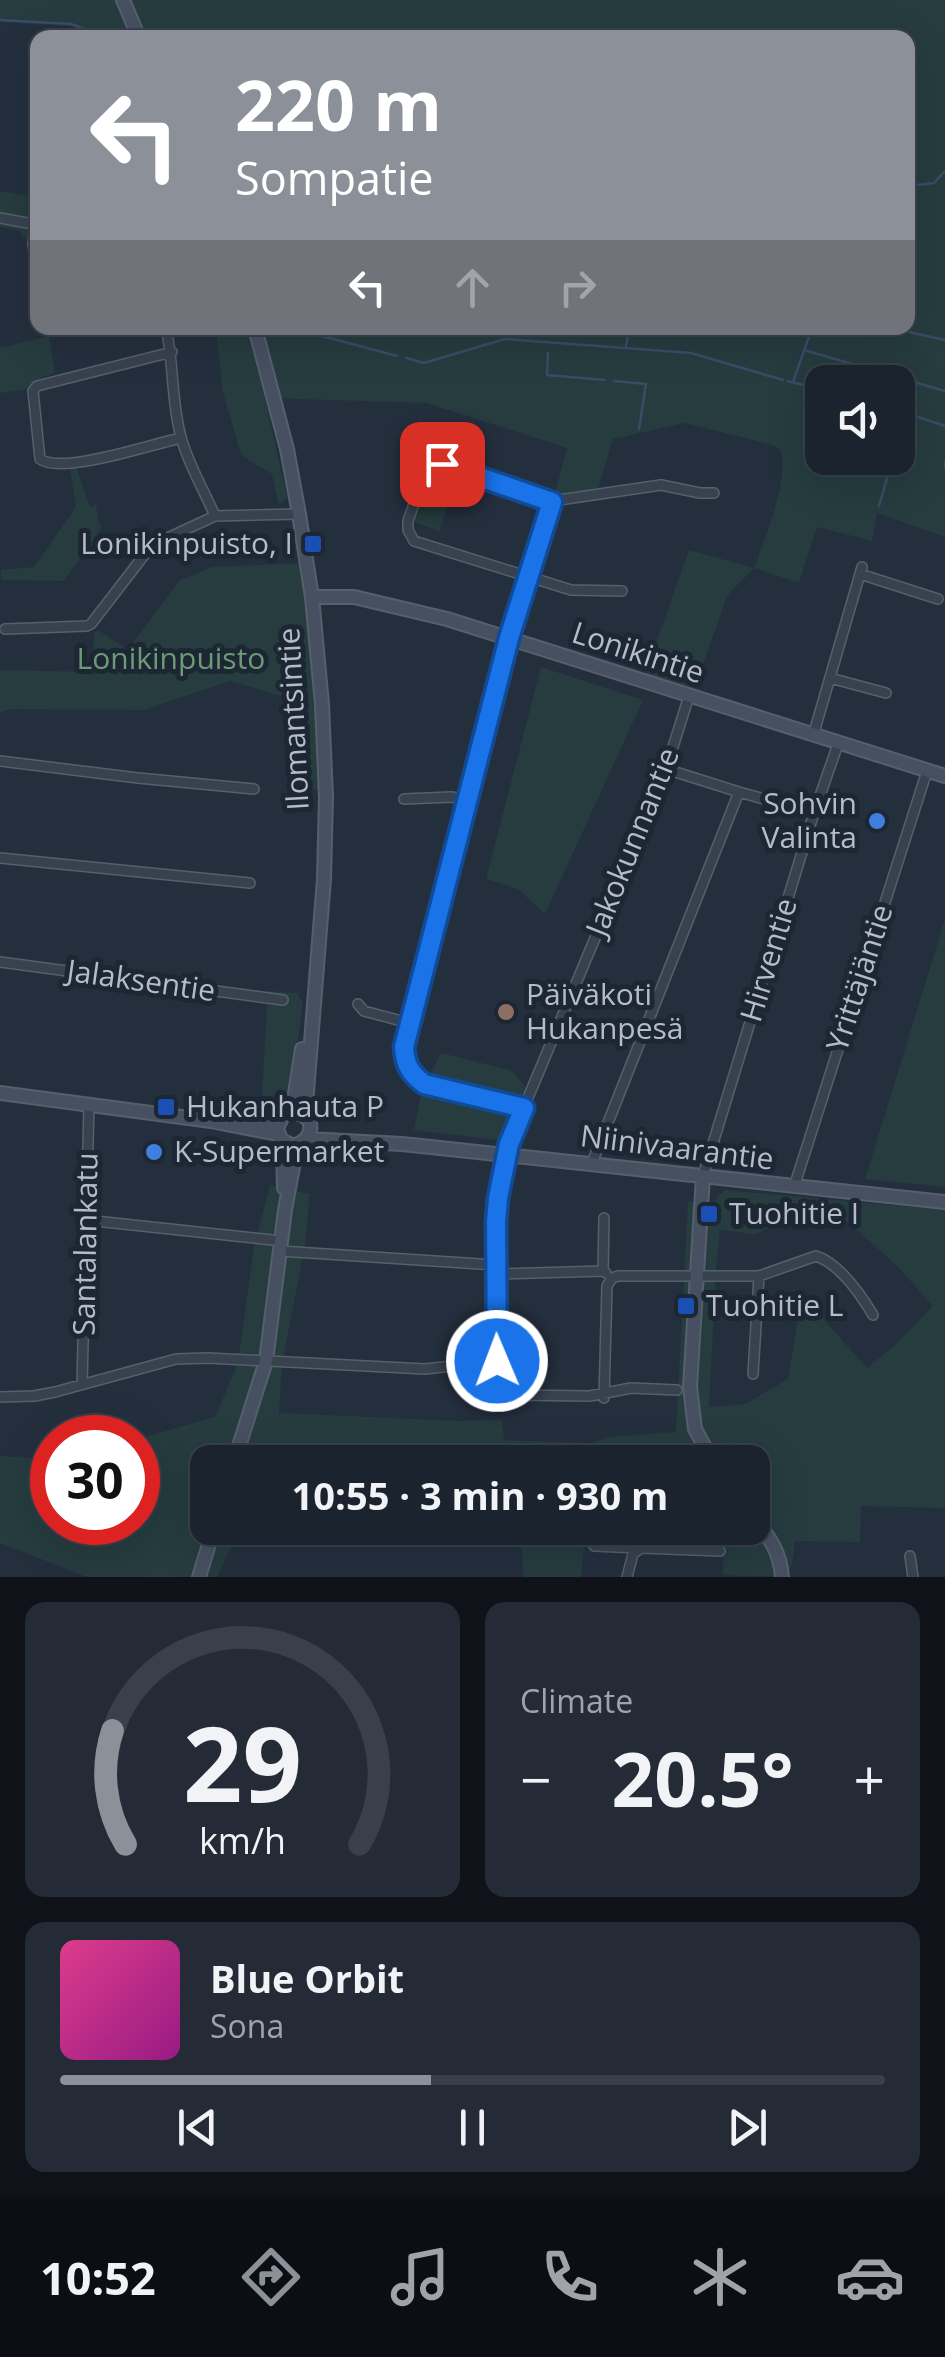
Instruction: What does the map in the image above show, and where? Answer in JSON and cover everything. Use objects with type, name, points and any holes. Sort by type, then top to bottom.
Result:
[{"type":"main road","points":[[123,0],[136,30]]},
{"type":"main road","name":"Ilomantsintie","points":[[240,1445],[266,1361],[314,993],[324,879],[326,796],[312,597],[286,448],[257,335]]},
{"type":"main road","name":"Lonikintie","points":[[312,597],[354,597],[405,608],[945,776]]},
{"type":"main road","name":"Niinivaarantie","points":[[0,1093],[211,1121],[263,1121],[402,1144],[945,1202]]},
{"type":"main road","points":[[703,1176],[690,1387],[695,1429],[703,1445]]},
{"type":"main road","points":[[770,1538],[780,1558],[782,1577]]},
{"type":"main road","points":[[198,1577],[208,1545]]},
{"type":"street","points":[[0,218],[30,224]]},
{"type":"street","points":[[168,335],[181,438],[215,516]]},
{"type":"street","points":[[172,352],[37,386],[34,392],[40,459],[46,464],[87,462],[181,438]]},
{"type":"street","points":[[622,592],[571,590],[418,544],[410,535],[408,521],[423,478],[428,470],[442,464],[552,502],[660,485],[714,494]]},
{"type":"street","points":[[524,1108],[424,1084],[411,1074],[404,1059],[404,1047],[509,638],[552,502]]},
{"type":"street","points":[[5,629],[91,624],[152,545],[215,516],[299,514]]},
{"type":"street","points":[[813,736],[861,571],[938,598]]},
{"type":"street","points":[[830,678],[886,693]]},
{"type":"street","name":"Jakokunnantie","points":[[603,1396],[498,1397],[498,1198],[506,1154],[666,769],[689,696]]},
{"type":"street","name":"Hirventie","points":[[703,1176],[838,744]]},
{"type":"street","points":[[0,761],[254,789]]},
{"type":"street","points":[[666,769],[814,812]]},
{"type":"street","name":"Yrittäjäntie","points":[[794,1187],[928,771]]},
{"type":"street","points":[[592,1163],[739,792]]},
{"type":"street","points":[[404,799],[467,800]]},
{"type":"street","points":[[0,858],[250,883]]},
{"type":"street","name":"Jalaksentie","points":[[0,962],[283,1000]]},
{"type":"street","points":[[358,1004],[364,1011],[409,1024]]},
{"type":"street","name":"Santalankatu","points":[[82,1384],[89,1105]]},
{"type":"street","points":[[604,1218],[608,1274],[603,1396],[630,1388],[677,1390]]},
{"type":"street","points":[[86,1220],[496,1269],[618,1276],[759,1276],[816,1256],[825,1259],[848,1282],[873,1315]]},
{"type":"street","points":[[753,1374],[759,1276]]},
{"type":"street","points":[[0,1397],[34,1396],[176,1360],[208,1358],[425,1368],[497,1361]]},
{"type":"street","points":[[594,1546],[720,1551]]},
{"type":"street","points":[[627,1577],[633,1554],[642,1548]]},
{"type":"street","points":[[910,1556],[913,1577]]},
{"type":"green space","points":[[0,0],[120,0],[134,30],[82,30],[0,22]]},
{"type":"green space","points":[[125,0],[945,0],[945,537],[877,513],[872,541],[817,527],[799,583],[754,568],[775,509],[782,476],[781,450],[684,423],[613,439],[596,496],[553,501],[567,448],[427,403],[265,398],[287,498],[279,505],[272,474],[241,455],[223,392],[217,335],[915,335],[915,30],[138,30]]},
{"type":"green space","points":[[0,191],[30,196],[30,240],[18,230],[0,227]]},
{"type":"green space","points":[[49,336],[55,373],[28,389],[0,393],[0,348]]},
{"type":"green space","points":[[76,467],[90,507],[96,504],[102,527],[64,581],[1,580],[1,570],[34,567],[76,507],[70,470]]},
{"type":"green space","points":[[428,478],[455,486],[439,531],[414,522]]},
{"type":"green space","points":[[689,550],[754,568],[727,596],[695,688],[645,674]]},
{"type":"green space","name":"Lonikinpuisto","points":[[305,563],[327,797],[299,780],[288,698],[230,681],[144,710],[11,709],[0,713],[0,670],[93,672],[94,634],[98,630],[128,650],[179,581],[212,567]]},
{"type":"green space","points":[[541,667],[643,700],[545,914],[518,889],[486,879]]},
{"type":"green space","points":[[945,919],[945,1187],[865,1179]]},
{"type":"green space","points":[[268,991],[297,993],[303,1004],[290,1093],[261,1111]]},
{"type":"green space","points":[[441,1053],[513,1071],[527,1090],[505,1141],[414,1130],[422,1089]]},
{"type":"green space","points":[[270,1185],[310,1194],[305,1244],[282,1365],[279,1413],[461,1421],[502,1419],[504,1440],[592,1443],[608,1437],[676,1432],[688,1201],[715,1204],[725,1190],[945,1210],[945,1508],[861,1506],[860,1542],[795,1541],[792,1565],[781,1577],[723,1575],[724,1545],[770,1545],[770,1445],[190,1445],[190,1545],[232,1545],[217,1577],[87,1577],[0,1543],[0,1456],[30,1458],[30,1545],[160,1545],[160,1433],[215,1417],[238,1363],[254,1247]],"holes":[[[797,1216],[848,1222],[898,1267],[933,1306],[867,1368],[811,1305],[804,1304],[799,1313],[788,1379],[745,1404],[709,1407],[720,1230],[755,1234]]]},
{"type":"green space","points":[[522,1545],[584,1545],[581,1577],[523,1577]]},
{"type":"waterway","points":[[0,20],[71,24],[87,30]]},
{"type":"waterway","points":[[915,185],[934,183],[945,171]]},
{"type":"waterway","points":[[915,333],[945,340]]},
{"type":"waterway","points":[[318,335],[397,356]]},
{"type":"waterway","points":[[626,346],[628,335]]},
{"type":"waterway","points":[[793,382],[810,335]]},
{"type":"waterway","points":[[406,358],[424,363],[505,339],[691,353],[783,380]]},
{"type":"waterway","points":[[804,350],[945,391]]},
{"type":"waterway","points":[[548,353],[547,375],[605,380]]},
{"type":"waterway","points":[[614,381],[646,384],[639,429]]},
{"type":"waterway","points":[[788,381],[805,386]]},
{"type":"waterway","points":[[915,416],[945,426]]},
{"type":"waterway","points":[[945,462],[945,468]]},
{"type":"waterway","points":[[879,506],[888,475]]},
{"type":"place","name":"Lonikinpuisto, I","points":[[313,544]]},
{"type":"place","name":"Sohvin Valinta","points":[[877,821]]},
{"type":"place","name":"Päiväkoti Hukanpesä","points":[[506,1012]]},
{"type":"place","name":"Hukanhauta P","points":[[166,1107]]},
{"type":"place","name":"K-Supermarket","points":[[154,1152]]},
{"type":"place","name":"Tuohitie I","points":[[709,1214]]},
{"type":"place","name":"Tuohitie L","points":[[686,1306]]},
{"type":"route","points":[[442,464],[552,502],[509,638],[404,1047],[404,1059],[411,1074],[424,1084],[524,1108],[509,1144],[498,1198],[497,1361]]}]
